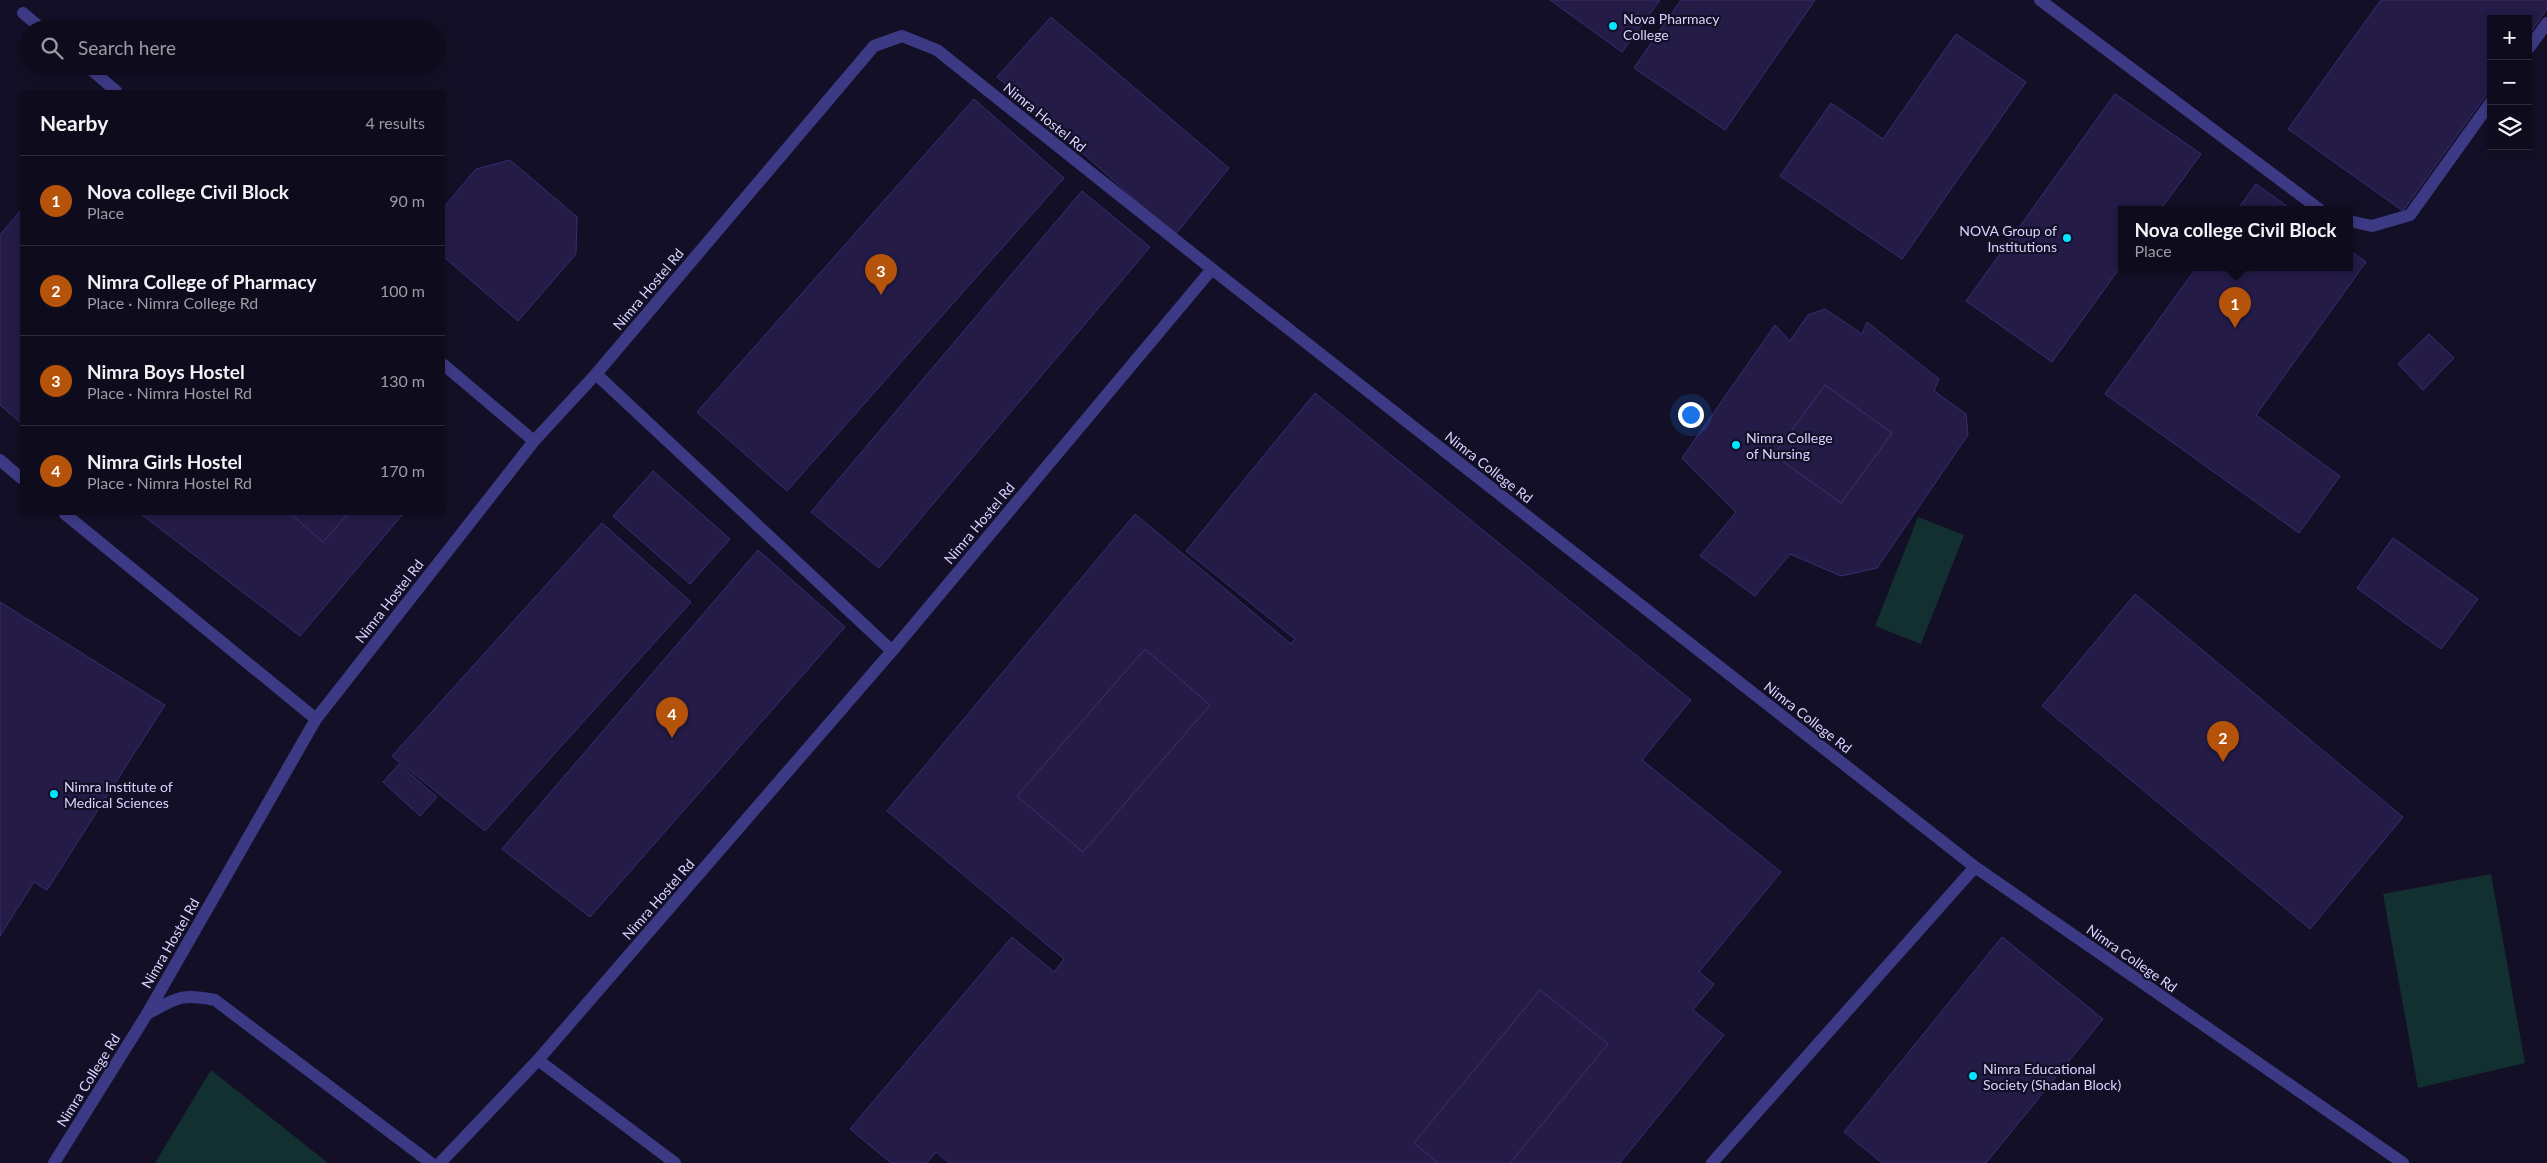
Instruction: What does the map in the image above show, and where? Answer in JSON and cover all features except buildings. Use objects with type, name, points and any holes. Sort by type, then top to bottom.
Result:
[{"type":"street","points":[[2040,0],[2315,206]]},
{"type":"street","points":[[22,12],[31,20]]},
{"type":"street","points":[[2532,44],[2547,23]]},
{"type":"street","name":"Nimra Hostel Rd","points":[[147,1014],[316,719],[534,441],[596,374],[874,46],[902,36],[937,50],[1212,269],[892,651],[538,1060],[440,1163]]},
{"type":"street","points":[[97,75],[115,90]]},
{"type":"street","points":[[2353,222],[2372,226],[2410,215],[2489,105]]},
{"type":"street","name":"Nimra College Rd","points":[[1212,269],[1975,867],[2403,1163]]},
{"type":"street","points":[[445,366],[534,441]]},
{"type":"street","points":[[596,374],[892,651]]},
{"type":"street","points":[[0,460],[20,477]]},
{"type":"street","points":[[66,515],[316,719]]},
{"type":"street","points":[[1712,1163],[1975,867]]},
{"type":"street","points":[[147,1014],[176,999],[190,995],[215,1000],[431,1163]]},
{"type":"street","name":"Nimra College Rd","points":[[54,1163],[147,1014]]},
{"type":"street","points":[[538,1060],[675,1163]]},
{"type":"green space","points":[[1918,517],[1964,535],[1921,644],[1875,626]]},
{"type":"green space","points":[[2491,874],[2525,1063],[2418,1088],[2383,894]]},
{"type":"green space","points":[[211,1070],[328,1163],[155,1163]]},
{"type":"place","name":"Nova Pharmacy College","points":[[1613,26]]},
{"type":"place","name":"NOVA Group of Institutions","points":[[2067,238]]},
{"type":"place","name":"Nimra Boys Hostel","points":[[881,295]]},
{"type":"place","name":"Nova college Civil Block","points":[[2235,328]]},
{"type":"place","name":"Nimra College of Nursing","points":[[1736,445]]},
{"type":"place","name":"Nimra Girls Hostel","points":[[672,738]]},
{"type":"place","name":"Nimra College of Pharmacy","points":[[2223,762]]},
{"type":"place","name":"Nimra Institute of Medical Sciences","points":[[54,794]]},
{"type":"place","name":"Nimra Educational Society (Shadan Block)","points":[[1973,1076]]}]
